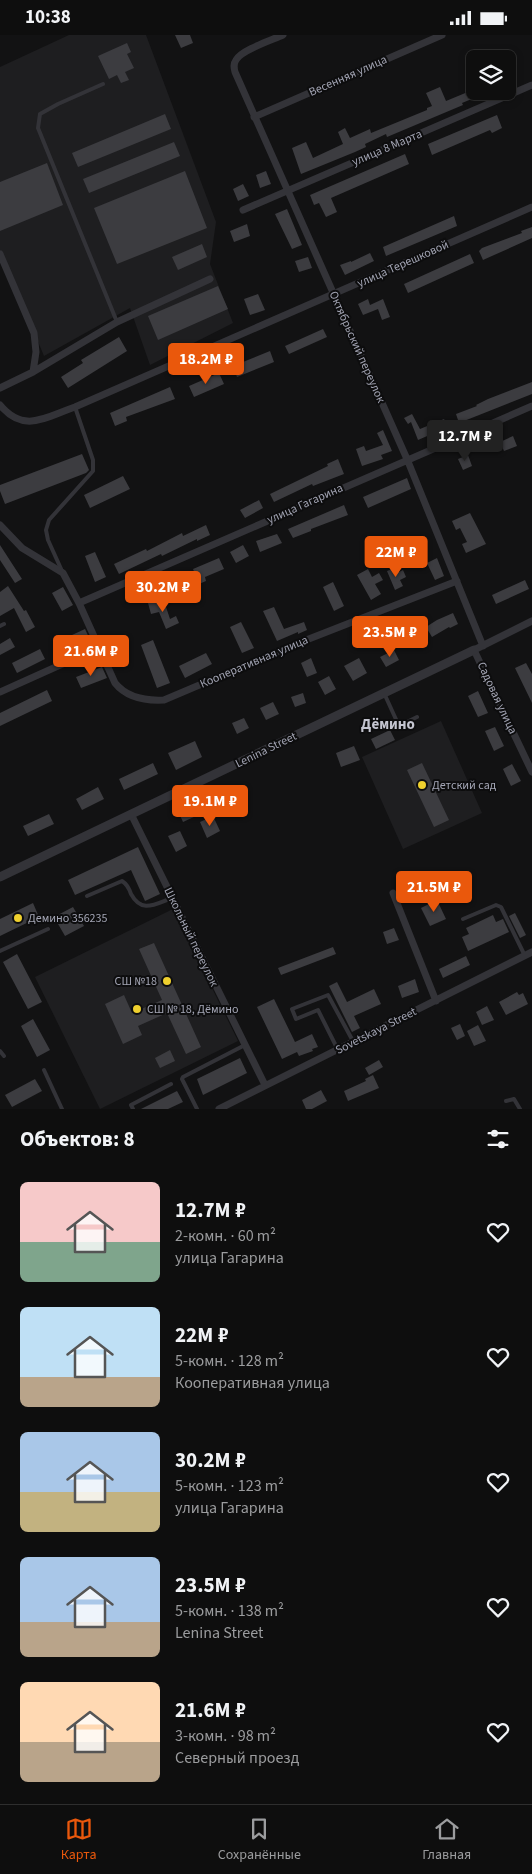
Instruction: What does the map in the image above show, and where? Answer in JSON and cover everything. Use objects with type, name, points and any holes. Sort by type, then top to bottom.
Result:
[{"type":"street","name":"Октябрьский переулок","points":[[283,35],[242,53],[236,58],[234,72],[407,459],[483,646]]},
{"type":"street","name":"Весенняя улица","points":[[254,117],[442,35]]},
{"type":"street","name":"улица 8 Марта","points":[[243,210],[532,85]]},
{"type":"street","name":"улица Терешковой","points":[[0,405],[15,418],[25,422],[35,421],[75,407],[532,207]]},
{"type":"street","points":[[0,254],[34,333],[36,352],[33,372]]},
{"type":"street","points":[[0,388],[33,372],[117,322],[210,279]]},
{"type":"street","name":"улица Гагарина","points":[[79,603],[407,459],[532,407]]},
{"type":"street","points":[[0,525],[22,548],[63,573],[79,603],[98,648],[0,692]]},
{"type":"street","name":"Кооперативная улица","points":[[98,648],[120,690],[137,698],[150,701],[164,700],[296,644],[457,581]]},
{"type":"street","name":"Lenina Street","points":[[0,877],[532,621]]},
{"type":"street","name":"Садовая улица","points":[[474,650],[532,772]]},
{"type":"street","name":"Школьный переулок","points":[[131,815],[265,1085]]},
{"type":"street","points":[[393,893],[436,1001]]},
{"type":"street","name":"Sovetskaya Street","points":[[219,1109],[354,1043],[532,952]]},
{"type":"lane","points":[[103,84],[40,114],[38,128],[117,322]]},
{"type":"lane","points":[[63,573],[48,540],[46,530],[49,520],[93,471],[93,460],[75,407]]},
{"type":"lane","points":[[384,693],[399,725],[417,717]]},
{"type":"lane","points":[[87,896],[122,881],[127,884],[135,900],[141,906],[149,907],[172,899]]},
{"type":"lane","points":[[463,919],[496,905],[501,907],[525,956]]},
{"type":"lane","points":[[0,951],[48,929]]},
{"type":"lane","points":[[318,1010],[296,1019],[292,1009],[328,995],[354,1043]]},
{"type":"lane","points":[[313,1001],[338,1051]]},
{"type":"lane","points":[[198,1109],[182,1079],[183,1077],[245,1045]]},
{"type":"lane","points":[[0,1051],[4,1055]]},
{"type":"lane","points":[[44,1070],[62,1109]]},
{"type":"lane","points":[[133,1109],[131,1105],[171,1084]]},
{"type":"lane","points":[[506,1101],[514,1099],[520,1109]]},
{"type":"shaded area","points":[[69,35],[146,35],[216,222],[210,264],[233,323],[150,365],[130,308],[44,356],[0,250],[0,67]]},
{"type":"shaded area","name":"Детский сад","points":[[441,721],[482,813],[403,849],[362,757]]},
{"type":"shaded area","name":"СШ № 18, Дёмино","points":[[173,909],[238,1041],[100,1109],[35,977]]},
{"type":"building","points":[[175,35],[190,35],[193,43],[181,48]]},
{"type":"building","points":[[127,43],[131,52],[127,54],[134,68],[125,72],[129,80],[121,83],[117,75],[109,79],[98,56]]},
{"type":"building","points":[[440,87],[446,101],[466,93],[466,100],[469,100],[462,103],[463,105],[387,137],[386,134],[365,144],[366,147],[301,174],[292,148],[306,142],[313,158],[343,144],[338,132],[345,128],[350,138],[370,129],[371,133],[427,110],[427,108],[432,106],[426,93]]},
{"type":"building","points":[[165,114],[171,129],[78,167],[72,153]]},
{"type":"building","points":[[497,115],[502,128],[492,133],[490,130],[432,155],[428,144]]},
{"type":"building","points":[[174,142],[180,156],[89,193],[83,179]]},
{"type":"building","points":[[405,154],[409,164],[331,198],[337,212],[326,217],[319,203],[314,205],[310,195]]},
{"type":"building","points":[[47,163],[63,205],[0,231],[0,182]]},
{"type":"building","points":[[185,171],[207,228],[117,264],[94,208]]},
{"type":"building","points":[[266,171],[271,184],[260,188],[256,175]]},
{"type":"building","points":[[243,184],[249,196],[238,201],[233,189]]},
{"type":"building","points":[[287,209],[302,245],[292,249],[275,214]]},
{"type":"building","points":[[454,216],[457,226],[386,256],[383,247]]},
{"type":"building","points":[[247,224],[250,236],[234,242],[230,231]]},
{"type":"building","points":[[532,227],[532,238],[483,260],[479,251],[482,248],[522,233],[521,231]]},
{"type":"building","points":[[202,244],[207,257],[178,270],[172,257]]},
{"type":"building","points":[[370,253],[374,261],[345,275],[340,265]]},
{"type":"building","points":[[470,254],[474,263],[408,293],[404,284]]},
{"type":"building","points":[[308,257],[312,268],[299,272],[295,261]]},
{"type":"building","points":[[218,286],[228,309],[158,340],[148,316]]},
{"type":"building","points":[[258,294],[265,310],[250,315],[244,299]]},
{"type":"building","points":[[368,299],[370,305],[383,299],[390,317],[382,320],[378,309],[363,315],[358,304]]},
{"type":"building","points":[[323,329],[327,337],[289,354],[285,346]]},
{"type":"building","points":[[119,337],[127,351],[68,388],[61,377],[83,363],[81,360]]},
{"type":"building","points":[[270,351],[274,362],[237,377],[233,366]]},
{"type":"building","points":[[219,373],[224,384],[194,397],[189,386]]},
{"type":"building","points":[[532,382],[532,394],[459,423],[456,414]]},
{"type":"building","points":[[170,387],[175,399],[126,417],[127,421],[115,426],[110,413]]},
{"type":"building","points":[[412,414],[420,429],[444,419],[448,427],[418,440],[411,422],[408,424],[404,418]]},
{"type":"building","points":[[383,430],[392,451],[381,455],[383,459],[362,466],[356,449],[364,446],[366,451],[383,445],[377,433]]},
{"type":"building","points":[[513,436],[517,446],[504,451],[500,442]]},
{"type":"building","points":[[82,454],[89,470],[86,473],[5,504],[0,491],[0,485]]},
{"type":"building","points":[[468,455],[472,466],[463,470],[458,459]]},
{"type":"building","points":[[338,459],[344,474],[313,486],[312,484],[274,502],[270,494],[328,466],[327,464]]},
{"type":"building","points":[[123,476],[130,489],[90,508],[84,495]]},
{"type":"building","points":[[407,478],[411,489],[368,508],[363,497]]},
{"type":"building","points":[[259,500],[263,508],[245,518],[240,510]]},
{"type":"building","points":[[344,505],[348,515],[311,529],[311,531],[293,538],[288,529]]},
{"type":"building","points":[[470,513],[486,544],[466,553],[462,544],[467,542],[460,528],[456,530],[452,521]]},
{"type":"building","points":[[206,525],[210,535],[197,541],[197,539],[162,556],[161,554],[119,574],[114,564],[146,549],[147,551],[182,533],[183,536]]},
{"type":"building","points":[[277,534],[282,543],[260,552],[256,541]]},
{"type":"building","points":[[0,545],[22,579],[15,583],[0,560]]},
{"type":"building","points":[[243,545],[249,556],[236,563],[230,552]]},
{"type":"building","points":[[95,552],[106,577],[95,582],[85,556]]},
{"type":"building","points":[[219,558],[224,569],[205,577],[206,581],[199,584],[193,569]]},
{"type":"building","points":[[437,558],[444,576],[435,580],[427,563]]},
{"type":"building","points":[[397,567],[399,572],[403,570],[406,577],[400,580],[403,586],[395,590],[387,571]]},
{"type":"building","points":[[368,569],[372,577],[379,573],[383,580],[375,584],[381,594],[371,600],[357,575]]},
{"type":"building","points":[[180,574],[185,585],[170,591],[165,581]]},
{"type":"building","points":[[525,580],[529,589],[496,604],[492,595]]},
{"type":"building","points":[[333,582],[344,606],[334,611],[323,587]]},
{"type":"building","points":[[8,586],[24,611],[26,610],[35,627],[26,632],[14,608],[0,616],[0,592]]},
{"type":"building","points":[[63,587],[73,605],[62,611],[52,593]]},
{"type":"building","points":[[163,598],[170,619],[176,616],[179,623],[166,629],[159,612],[151,614],[148,603]]},
{"type":"building","points":[[274,607],[284,629],[304,622],[307,630],[277,641],[263,611]]},
{"type":"building","points":[[453,613],[458,624],[432,637],[426,627]]},
{"type":"building","points":[[241,622],[254,648],[242,653],[230,627]]},
{"type":"building","points":[[85,629],[91,642],[81,646],[80,644],[64,651],[59,641]]},
{"type":"building","points":[[10,638],[15,647],[0,655],[0,644]]},
{"type":"building","points":[[153,640],[170,683],[157,688],[141,645]]},
{"type":"building","points":[[40,649],[45,659],[17,673],[12,663]]},
{"type":"building","points":[[394,650],[399,660],[386,667],[380,657]]},
{"type":"building","points":[[206,653],[212,664],[185,678],[179,666]]},
{"type":"building","points":[[311,658],[317,673],[307,677],[301,663]]},
{"type":"building","points":[[359,658],[367,673],[353,681],[344,666]]},
{"type":"building","points":[[526,663],[532,674],[532,703],[515,668]]},
{"type":"building","points":[[102,667],[107,678],[81,688],[76,677]]},
{"type":"building","points":[[329,676],[336,689],[325,695],[318,682]]},
{"type":"building","points":[[47,690],[52,701],[0,726],[0,713]]},
{"type":"building","points":[[478,691],[488,713],[478,717],[468,696]]},
{"type":"building","points":[[303,693],[306,703],[295,707],[291,697]]},
{"type":"building","points":[[273,702],[279,714],[266,720],[260,708]]},
{"type":"building","points":[[244,718],[249,728],[237,734],[232,723]]},
{"type":"building","points":[[495,727],[504,746],[494,751],[485,731]]},
{"type":"building","points":[[390,730],[395,740],[376,749],[371,739]]},
{"type":"building","points":[[195,741],[202,757],[176,770],[168,753]]},
{"type":"building","points":[[354,746],[360,760],[341,767],[336,753]]},
{"type":"building","points":[[153,763],[158,774],[124,790],[119,779]]},
{"type":"building","points":[[422,763],[449,820],[434,827],[407,770]]},
{"type":"building","points":[[512,764],[521,781],[511,786],[503,769]]},
{"type":"building","points":[[98,787],[104,799],[82,810],[76,799]]},
{"type":"building","points":[[190,805],[196,816],[183,822],[178,811]]},
{"type":"building","points":[[49,814],[54,824],[28,836],[23,826]]},
{"type":"building","points":[[213,816],[220,831],[207,838],[200,822]]},
{"type":"building","points":[[180,831],[187,846],[176,852],[168,836]]},
{"type":"building","points":[[138,847],[160,894],[145,901],[131,870],[75,895],[68,880]]},
{"type":"building","points":[[437,900],[446,919],[430,926],[421,908]]},
{"type":"building","points":[[33,903],[39,917],[0,936],[0,919]]},
{"type":"building","points":[[73,907],[84,926],[65,936],[54,917]]},
{"type":"building","points":[[515,913],[526,935],[520,938],[509,916]]},
{"type":"building","points":[[493,915],[496,922],[503,919],[509,932],[468,951],[462,937],[469,934],[466,928]]},
{"type":"building","points":[[394,928],[399,940],[387,944],[383,932]]},
{"type":"building","points":[[154,943],[201,1047],[186,1054],[167,1013],[138,1026],[142,1035],[123,1044],[105,1004],[124,995],[132,1013],[162,1000],[139,949]]},
{"type":"building","points":[[333,947],[336,954],[281,975],[278,968]]},
{"type":"building","points":[[17,954],[42,1002],[28,1009],[3,962]]},
{"type":"building","points":[[466,956],[470,965],[443,978],[439,969]]},
{"type":"building","points":[[415,979],[419,992],[402,998],[398,986]]},
{"type":"building","points":[[337,982],[347,1002],[374,989],[381,1004],[354,1016],[360,1028],[352,1032],[329,986]]},
{"type":"building","points":[[517,992],[519,995],[523,993],[528,1004],[506,1015],[499,1002]]},
{"type":"building","points":[[274,999],[295,1042],[312,1034],[318,1047],[299,1056],[297,1052],[282,1059],[257,1007]]},
{"type":"building","points":[[487,1006],[494,1020],[482,1025],[476,1012]]},
{"type":"building","points":[[33,1019],[50,1050],[37,1057],[21,1026]]},
{"type":"building","points":[[460,1024],[465,1036],[457,1040],[451,1028]]},
{"type":"building","points":[[478,1025],[486,1041],[474,1046],[467,1031]]},
{"type":"building","points":[[170,1050],[175,1061],[160,1068],[155,1058]]},
{"type":"building","points":[[240,1058],[247,1073],[203,1095],[197,1079]]},
{"type":"building","points":[[379,1060],[383,1067],[369,1075],[365,1068]]},
{"type":"building","points":[[373,1075],[379,1088],[348,1101],[344,1091],[366,1081],[365,1079]]},
{"type":"building","points":[[35,1079],[42,1091],[12,1107],[5,1095]]},
{"type":"building","points":[[321,1090],[327,1101],[312,1109],[306,1109],[302,1100]]},
{"type":"building","points":[[177,1091],[183,1102],[168,1109],[141,1109]]},
{"type":"place","name":"Детский сад","points":[[422,785]]},
{"type":"place","name":"Демино 356235","points":[[18,918]]},
{"type":"place","name":"СШ №18","points":[[167,981]]},
{"type":"place","name":"СШ № 18, Дёмино","points":[[137,1009]]},
{"type":"district","name":"Дёмино","points":[[388,724]]}]
